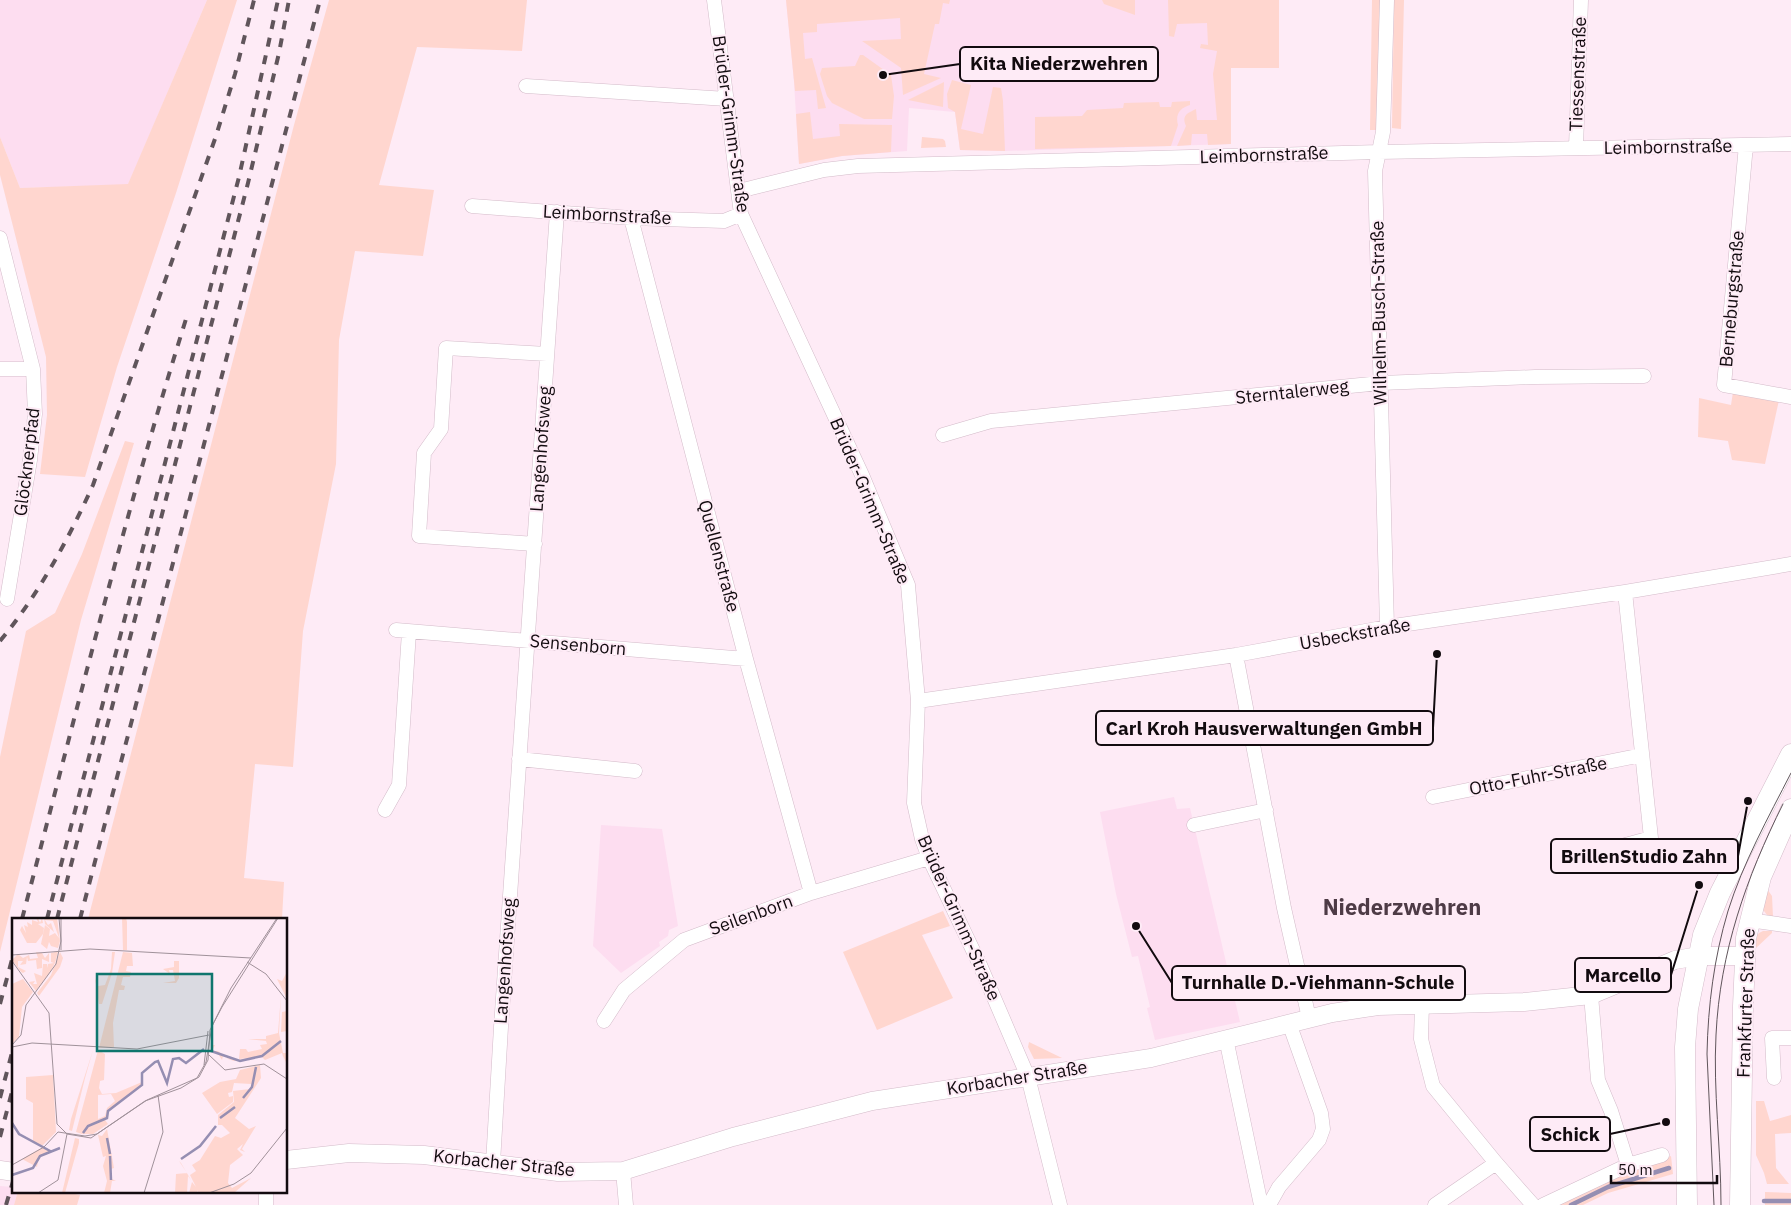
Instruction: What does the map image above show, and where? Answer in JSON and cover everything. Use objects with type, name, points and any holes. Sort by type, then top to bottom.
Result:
[{"type":"main road","points":[[1686,1205],[1685,1047],[1688,1008],[1703,935],[1720,893],[1791,754]]},
{"type":"main road","name":"Frankfurter Straße","points":[[1740,1205],[1745,956],[1749,920],[1761,877],[1791,809]]},
{"type":"street","name":"Brüder-Grimm-Straße","points":[[714,0],[741,214],[862,475],[908,585],[918,701],[914,803],[922,839],[929,858],[980,964],[1028,1077],[1060,1205]]},
{"type":"street","name":"Wilhelm-Busch-Straße","points":[[1386,0],[1384,132],[1375,171],[1388,627]]},
{"type":"street","name":"Tiessenstraße","points":[[1576,148],[1581,0]]},
{"type":"street","points":[[526,86],[727,99]]},
{"type":"street","name":"Leimbornstraße","points":[[739,191],[824,170],[858,166],[1379,152],[1791,144]]},
{"type":"street","name":"Berneburgstraße","points":[[1746,145],[1724,385],[1791,397]]},
{"type":"street","name":"Leimbornstraße","points":[[472,206],[631,218],[724,221],[741,214]]},
{"type":"street","name":"Langenhofsweg","points":[[493,1163],[556,212]]},
{"type":"street","name":"Quellenstraße","points":[[631,218],[746,659],[812,893]]},
{"type":"street","name":"Glöcknerpfad","points":[[0,238],[33,369],[35,414],[30,460],[7,599]]},
{"type":"street","points":[[535,544],[418,536],[424,453],[441,429],[446,348],[547,354]]},
{"type":"street","points":[[0,369],[33,369]]},
{"type":"street","name":"Sterntalerweg","points":[[943,435],[991,421],[1380,383],[1535,377],[1644,376]]},
{"type":"street","name":"Usbeckstraße","points":[[918,701],[1236,654],[1388,627],[1625,592],[1791,564]]},
{"type":"street","points":[[1607,850],[1651,838],[1625,592]]},
{"type":"street","name":"Sensenborn","points":[[385,810],[399,785],[403,631],[746,659]]},
{"type":"street","points":[[1236,654],[1284,908],[1310,1018]]},
{"type":"street","name":"Otto-Fuhr-Straße","points":[[1433,797],[1642,755]]},
{"type":"street","points":[[519,759],[636,771]]},
{"type":"street","points":[[1194,825],[1266,810]]},
{"type":"street","name":"Seilenborn","points":[[604,1021],[624,990],[684,940],[812,893],[929,858]]},
{"type":"street","points":[[1749,920],[1791,926]]},
{"type":"street","name":"Korbacher Straße","points":[[288,1160],[340,1154],[424,1154],[558,1172],[623,1171],[733,1137],[872,1101],[1150,1058],[1310,1018],[1378,1006],[1524,1002],[1591,995],[1663,964],[1699,956],[1745,956]]},
{"type":"street","points":[[1591,995],[1598,1080],[1611,1110],[1628,1165]]},
{"type":"street","points":[[1422,1004],[1421,1039],[1433,1086],[1533,1205]]},
{"type":"street","points":[[1269,1205],[1282,1182],[1319,1140],[1323,1129],[1321,1113],[1289,1024]]},
{"type":"street","points":[[1774,1078],[1772,1038],[1791,1038]]},
{"type":"street","points":[[1228,1048],[1261,1205]]},
{"type":"street","points":[[1543,1205],[1628,1165],[1662,1154]]},
{"type":"street","points":[[1435,1205],[1496,1163]]},
{"type":"street","points":[[623,1171],[626,1205]]},
{"type":"street","points":[[266,1192],[266,1205]]},
{"type":"shaded area","points":[[0,0],[207,0],[128,185],[20,188],[0,137]]},
{"type":"shaded area","points":[[207,0],[237,0],[176,193],[117,367],[85,477],[40,474],[47,415],[46,357],[0,175],[0,137],[20,188],[128,184]]},
{"type":"shaded area","points":[[329,0],[527,0],[522,51],[417,47],[379,185],[434,190],[423,256],[355,251],[339,340],[336,464],[303,631],[293,767],[255,764],[244,878],[284,882],[282,918],[88,918],[294,125]]},
{"type":"shaded area","points":[[786,0],[1279,0],[1279,68],[1231,68],[1231,144],[1005,151],[960,150],[955,112],[909,108],[907,151],[842,156],[799,164]]},
{"type":"shaded area","points":[[786,0],[950,0],[949,4],[943,3],[939,24],[935,24],[924,74],[941,78],[903,95],[901,68],[862,41],[901,39],[900,18],[817,24],[817,32],[803,33],[805,59],[812,58],[826,108],[818,109],[816,90],[795,91]]},
{"type":"shaded area","points":[[1102,0],[1135,0],[1135,15],[1104,4]]},
{"type":"shaded area","points":[[1168,0],[1279,0],[1279,68],[1231,68],[1231,144],[1208,145],[1207,134],[1192,134],[1191,145],[1177,146],[1186,126],[1184,119],[1188,113],[1196,109],[1197,120],[1217,120],[1213,74],[1217,51],[1200,48],[1201,44],[1208,45],[1207,23],[1177,24],[1174,37],[1169,36]]},
{"type":"shaded area","points":[[1372,0],[1381,0],[1379,130],[1370,130]]},
{"type":"shaded area","points":[[1394,0],[1404,0],[1401,129],[1392,128]]},
{"type":"shaded area","points":[[860,55],[863,55],[891,75],[894,96],[892,119],[864,119],[832,103],[827,96],[820,74],[822,68],[855,66]]},
{"type":"shaded area","points":[[952,80],[971,85],[961,129],[983,134],[993,87],[1001,88],[1005,151],[960,150],[955,112],[948,108],[947,94]]},
{"type":"shaded area","points":[[944,82],[943,107],[908,100]]},
{"type":"shaded area","points":[[1190,101],[1190,105],[1183,108],[1178,115],[1178,125],[1171,146],[1035,149],[1035,117],[1082,116],[1087,110],[1123,108],[1124,103],[1159,102],[1160,107],[1171,107],[1172,102]]},
{"type":"shaded area","points":[[810,112],[813,139],[840,136],[839,124],[892,125],[891,152],[842,156],[799,164],[796,114]]},
{"type":"shaded area","points":[[922,137],[943,139],[946,147],[921,148]]},
{"type":"shaded area","points":[[1733,392],[1779,400],[1765,464],[1732,460],[1728,441],[1698,437],[1699,398],[1731,405]]},
{"type":"shaded area","points":[[125,441],[134,443],[81,620],[0,952],[0,757],[26,631],[55,613],[82,554]]},
{"type":"shaded area","points":[[1174,797],[1177,809],[1190,808],[1240,1022],[1155,1040],[1147,1008],[1150,1007],[1138,956],[1132,957],[1116,894],[1100,812]]},
{"type":"shaded area","points":[[601,825],[662,829],[678,926],[669,930],[668,936],[659,942],[660,946],[621,973],[593,946]]},
{"type":"shaded area","points":[[1765,886],[1772,896],[1773,917],[1767,915],[1761,907]]},
{"type":"shaded area","points":[[943,911],[950,926],[922,935],[953,998],[877,1030],[843,952]]},
{"type":"shaded area","points":[[1763,931],[1772,931],[1772,933],[1755,949],[1753,939]]},
{"type":"shaded area","points":[[1029,1042],[1062,1058],[1034,1059],[1028,1047]]},
{"type":"shaded area","points":[[1756,1101],[1764,1101],[1770,1121],[1791,1115],[1791,1133],[1775,1134],[1776,1168],[1789,1184],[1767,1184],[1756,1155]]},
{"type":"shaded area","points":[[1671,1156],[1673,1174],[1608,1193],[1583,1205],[1545,1205],[1613,1176]]},
{"type":"shaded area","points":[[0,1186],[12,1187],[12,1192],[18,1192],[14,1205],[0,1205]]},
{"type":"shaded area","points":[[18,1192],[65,1192],[80,1195],[77,1205],[14,1205]]},
{"type":"shaded area","points":[[1765,1192],[1791,1193],[1791,1205],[1765,1205]]},
{"type":"waterway","points":[[1571,1205],[1608,1187],[1669,1168]]},
{"type":"waterway","points":[[1764,1201],[1791,1201]]},
{"type":"tram line","points":[[1714,1205],[1707,1054],[1710,1000],[1715,964],[1734,893],[1756,841],[1791,773]]},
{"type":"tram line","points":[[1721,1205],[1715,1056],[1723,974],[1737,916],[1757,860],[1783,804]]},
{"type":"railway","points":[[0,641],[27,605],[52,566],[93,485],[216,136],[235,74],[254,0]]},
{"type":"railway","points":[[47,918],[239,177],[278,0]]},
{"type":"railway","points":[[57,918],[248,183],[279,53],[289,0]]},
{"type":"railway","points":[[80,918],[320,0]]},
{"type":"railway","points":[[22,918],[121,543],[186,319]]},
{"type":"railway","points":[[0,1004],[12,959]]},
{"type":"railway","points":[[0,1098],[12,1053]]},
{"type":"railway","points":[[0,1137],[12,1092]]},
{"type":"railway","points":[[6,1205],[12,1185]]},
{"type":"place","name":"Kita Niederzwehren","points":[[883,75]]},
{"type":"place","name":"Carl Kroh Hausverwaltungen GmbH","points":[[1437,654]]},
{"type":"place","name":"BrillenStudio Zahn","points":[[1748,801]]},
{"type":"place","name":"Marcello","points":[[1699,885]]},
{"type":"place","name":"Turnhalle D.-Viehmann-Schule","points":[[1136,926]]},
{"type":"place","name":"Schick","points":[[1666,1122]]},
{"type":"district","name":"Niederzwehren","points":[[1402,907]]}]
